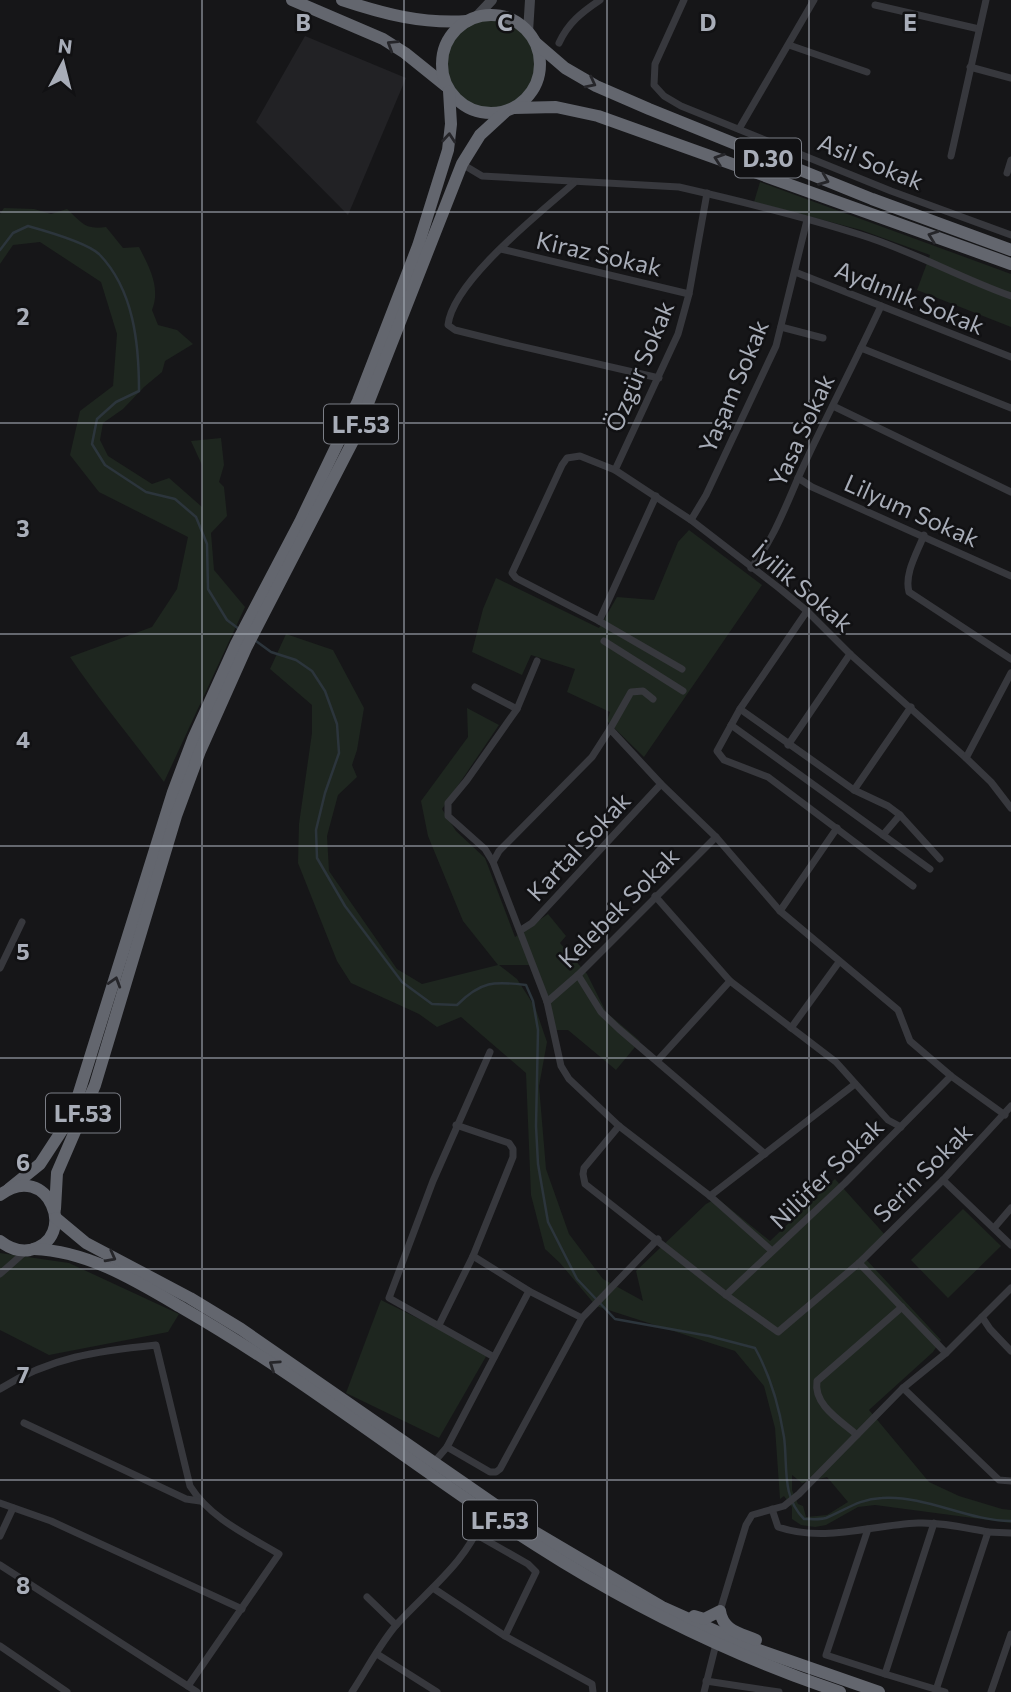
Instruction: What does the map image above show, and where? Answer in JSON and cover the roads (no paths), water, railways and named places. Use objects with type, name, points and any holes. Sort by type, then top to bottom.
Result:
[{"type":"highway","name":"D.30","points":[[292,0],[383,39],[405,53],[468,108],[480,113],[556,107],[598,116],[1011,264]]},
{"type":"highway","name":"D.30","points":[[342,0],[411,19],[433,22],[490,15],[505,17],[517,22],[565,68],[596,86],[872,199],[1011,250]]},
{"type":"highway","points":[[448,89],[443,76],[442,55],[451,35],[471,19]]},
{"type":"highway","points":[[510,110],[531,93],[538,82],[540,56],[536,43]]},
{"type":"highway","name":"LF.53","points":[[5,1192],[40,1164],[72,1115],[173,792],[207,706],[253,622],[338,444],[381,344],[418,246],[448,150],[451,124],[448,89]]},
{"type":"highway","name":"LF.53","points":[[253,622],[354,439],[463,164],[480,135],[510,110]]},
{"type":"highway","name":"LF.53","points":[[30,1250],[47,1240],[55,1226],[54,1193],[57,1173],[94,1086],[176,816],[241,646]]},
{"type":"highway","name":"LF.53","points":[[5,1192],[28,1186],[45,1194],[55,1214],[86,1243],[190,1298],[241,1329],[533,1531],[662,1607],[723,1636],[878,1692]]},
{"type":"highway","name":"LF.53","points":[[0,1241],[6,1247],[57,1250],[80,1255],[167,1299],[256,1352],[485,1510],[605,1587],[716,1644],[840,1692]]},
{"type":"highway","points":[[533,1531],[691,1615],[704,1619],[720,1611],[727,1628],[802,1660],[889,1692]]},
{"type":"street","points":[[471,19],[492,0]]},
{"type":"street","points":[[528,32],[530,0]]},
{"type":"street","points":[[559,43],[575,19],[600,0]]},
{"type":"street","name":"Asil Sokak","points":[[684,0],[655,64],[654,85],[664,96],[681,106],[891,191],[1011,235]]},
{"type":"street","points":[[739,129],[814,0]]},
{"type":"street","points":[[951,156],[986,0]]},
{"type":"street","points":[[875,5],[979,29]]},
{"type":"street","points":[[789,45],[867,72]]},
{"type":"street","points":[[970,67],[1011,78]]},
{"type":"street","points":[[1007,173],[1011,160]]},
{"type":"street","points":[[463,164],[482,176],[679,187],[707,193],[862,235],[928,259],[1011,296]]},
{"type":"street","points":[[574,183],[472,278],[449,315],[448,325],[455,330],[659,378]]},
{"type":"street","name":"Özgür Sokak","points":[[615,470],[678,334],[689,294],[707,193]]},
{"type":"street","name":"Yaşam Sokak","points":[[691,520],[706,495],[776,346],[807,220]]},
{"type":"street","name":"Kiraz Sokak","points":[[501,249],[689,294]]},
{"type":"street","name":"Aydınlık Sokak","points":[[795,272],[1011,358]]},
{"type":"street","name":"Yasa Sokak","points":[[751,568],[761,556],[780,521],[881,306]]},
{"type":"street","points":[[781,327],[823,338]]},
{"type":"street","points":[[861,348],[1011,408]]},
{"type":"street","points":[[833,406],[1011,492]]},
{"type":"street","name":"İyilik Sokak","points":[[599,621],[516,578],[512,573],[562,465],[568,458],[580,456],[615,470],[656,496],[691,520],[807,611],[991,782],[1011,808]]},
{"type":"street","name":"Lilyum Sokak","points":[[798,478],[812,487],[1011,576]]},
{"type":"street","points":[[656,496],[599,621],[682,668]]},
{"type":"street","points":[[923,535],[909,573],[909,592],[1011,659]]},
{"type":"street","points":[[807,611],[740,709],[717,751],[724,760],[768,777],[913,886]]},
{"type":"street","points":[[604,641],[683,691]]},
{"type":"street","points":[[788,745],[850,653]]},
{"type":"street","points":[[537,661],[517,709],[467,780],[447,803],[448,816],[485,849],[493,862],[547,1002],[561,1066],[569,1079],[619,1126],[710,1196],[772,1251]]},
{"type":"street","points":[[966,758],[1011,673]]},
{"type":"street","points":[[475,687],[517,709]]},
{"type":"street","points":[[493,862],[499,851],[592,757],[631,692],[643,691],[653,699]]},
{"type":"street","points":[[854,790],[911,707]]},
{"type":"street","points":[[740,709],[854,790],[888,806],[900,815],[940,859]]},
{"type":"street","points":[[731,725],[930,869]]},
{"type":"street","points":[[610,729],[661,784],[716,837],[780,911],[898,1010],[910,1041],[951,1076],[1005,1115]]},
{"type":"street","name":"Kartal Sokak","points":[[521,930],[532,923],[661,784]]},
{"type":"street","points":[[883,835],[900,815]]},
{"type":"street","points":[[780,911],[837,828]]},
{"type":"street","name":"Kelebek Sokak","points":[[547,1002],[578,975],[716,837]]},
{"type":"street","points":[[655,896],[730,981],[836,1062],[888,1120],[901,1127]]},
{"type":"street","points":[[0,968],[22,922]]},
{"type":"street","points":[[791,1028],[839,962]]},
{"type":"street","points":[[578,975],[601,1012],[765,1154]]},
{"type":"street","points":[[657,1060],[730,981]]},
{"type":"street","points":[[490,1052],[456,1125],[388,1298],[495,1357]]},
{"type":"street","name":"Nilüfer Sokak","points":[[726,1295],[951,1076]]},
{"type":"street","points":[[710,1196],[855,1084]]},
{"type":"street","name":"Serin Sokak","points":[[726,1295],[778,1332],[859,1263],[943,1180],[1011,1107]]},
{"type":"street","points":[[439,1325],[473,1256],[513,1157],[513,1149],[509,1143],[456,1125]]},
{"type":"street","points":[[619,1126],[584,1168],[586,1184],[726,1295]]},
{"type":"street","points":[[943,1180],[1011,1245]]},
{"type":"street","points":[[994,1228],[1011,1208]]},
{"type":"street","points":[[447,1447],[490,1472],[500,1469],[584,1316],[657,1239]]},
{"type":"street","points":[[0,1274],[30,1250]]},
{"type":"street","points":[[473,1256],[529,1291],[584,1316]]},
{"type":"street","points":[[859,1263],[946,1353]]},
{"type":"street","points":[[720,1611],[746,1525],[752,1515],[784,1506],[799,1494],[903,1388],[946,1353],[1011,1289]]},
{"type":"street","points":[[435,1461],[447,1447],[529,1291]]},
{"type":"street","points":[[858,1435],[821,1403],[815,1392],[817,1381],[902,1307]]},
{"type":"street","points":[[982,1317],[1011,1352]]},
{"type":"street","points":[[0,1389],[23,1374],[61,1359],[106,1350],[156,1345],[190,1486],[200,1501],[227,1522],[279,1554],[188,1686]]},
{"type":"street","points":[[903,1388],[999,1480],[1011,1480]]},
{"type":"street","points":[[24,1423],[186,1499],[200,1501]]},
{"type":"street","points":[[0,1503],[51,1521],[242,1609]]},
{"type":"street","points":[[0,1536],[13,1508]]},
{"type":"street","points":[[772,1509],[778,1527],[795,1533],[839,1534],[934,1523],[1011,1533]]},
{"type":"street","points":[[352,1692],[396,1625],[433,1588],[477,1535],[485,1510]]},
{"type":"street","points":[[885,1674],[934,1523]]},
{"type":"street","points":[[868,1529],[827,1655],[945,1692]]},
{"type":"street","points":[[936,1690],[988,1532]]},
{"type":"street","points":[[477,1535],[528,1564],[536,1572],[505,1636]]},
{"type":"street","points":[[0,1565],[197,1692]]},
{"type":"street","points":[[433,1588],[505,1636],[592,1684],[593,1692]]},
{"type":"street","points":[[367,1597],[396,1625]]},
{"type":"street","points":[[991,1692],[1011,1634]]},
{"type":"street","points":[[704,1692],[716,1644]]},
{"type":"street","points":[[0,1646],[67,1692]]},
{"type":"street","points":[[377,1654],[437,1692]]},
{"type":"street","points":[[706,1681],[779,1692]]},
{"type":"waterway","points":[[0,250],[13,233],[28,226],[85,245],[99,254],[111,268],[120,284],[132,318],[138,355],[139,391],[116,402],[97,419],[92,444],[105,465],[146,492],[175,499],[196,517],[207,544],[208,589],[227,620],[239,629]]},
{"type":"waterway","points":[[256,641],[271,652],[296,660],[312,671],[325,691],[337,724],[339,753],[316,830],[317,858],[345,906],[402,982],[432,1004],[457,1005],[473,991],[488,984],[526,985],[533,1001],[538,1030],[536,1126],[538,1164],[548,1222],[577,1279],[615,1319],[709,1336],[755,1348],[769,1380],[779,1414],[789,1491],[804,1519],[826,1518],[866,1500],[898,1498],[979,1517],[1011,1521]]}]
